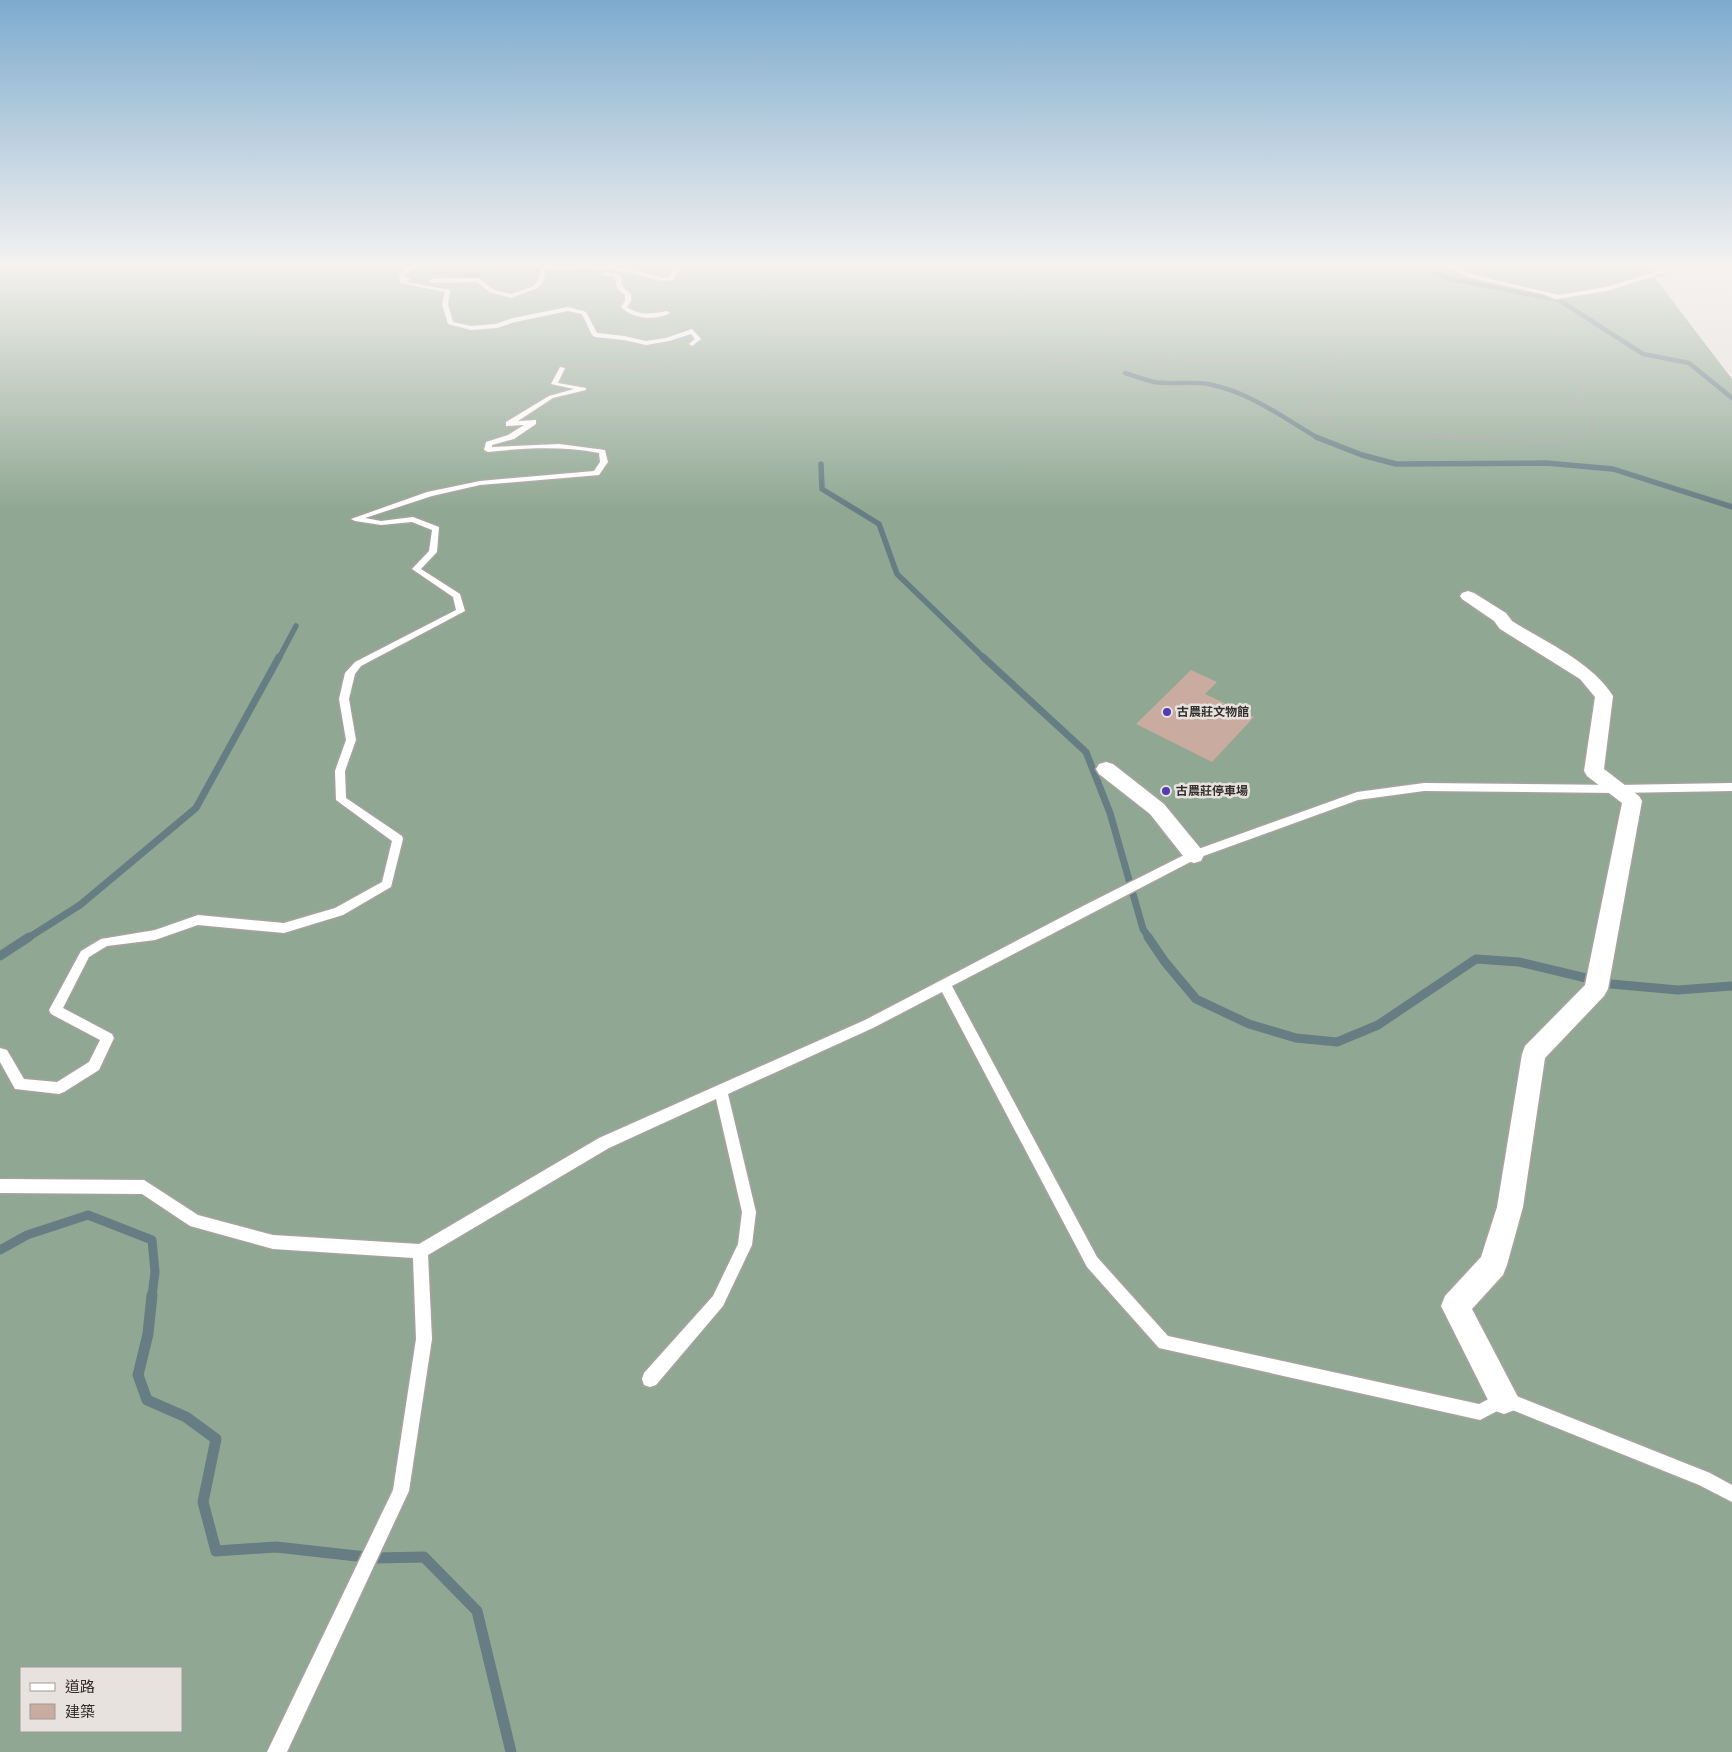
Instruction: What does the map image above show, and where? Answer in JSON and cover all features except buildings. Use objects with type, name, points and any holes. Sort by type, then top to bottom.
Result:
[{"type":"street","points":[[1468,596],[1500,617],[1506,625],[1586,675],[1604,696],[1594,771],[1632,801],[1598,978],[1534,1054],[1510,1207],[1493,1266],[1455,1306],[1504,1399]]},
{"type":"street","points":[[1106,769],[1156,809],[1194,855]]},
{"type":"lane","points":[[0,1054],[2,1054],[20,1085],[59,1088],[94,1066],[108,1038],[55,1010],[85,954],[105,942],[155,934],[198,920],[284,928],[339,912],[387,884],[398,839],[341,800],[340,771],[351,740],[344,698],[350,673],[358,664],[461,611],[457,596],[416,569],[433,552],[436,529],[413,518],[381,523],[355,519],[430,494],[480,483],[596,473],[604,462],[602,452],[584,447],[557,445],[488,450],[488,444],[511,437],[533,422],[509,424],[551,397],[584,389],[554,384],[562,368]]},
{"type":"lane","points":[[0,1186],[144,1187],[194,1221],[273,1242],[420,1251],[604,1144],[869,1024],[1194,855],[1357,796],[1424,787],[1617,789],[1732,787]]},
{"type":"lane","points":[[944,984],[1092,1262],[1164,1343],[1480,1412],[1504,1399],[1704,1479],[1732,1494]]},
{"type":"lane","points":[[650,1379],[718,1301],[744,1245],[749,1212],[721,1091]]},
{"type":"lane","points":[[277,1752],[401,1491],[424,1339],[420,1251]]},
{"type":"path","points":[[546,347],[553,350],[562,368],[597,366],[649,368],[664,364],[688,347]]},
{"type":"path","points":[[1069,347],[1048,355],[1044,359],[1046,362],[1061,363],[1096,357],[1130,361],[1164,358],[1207,362],[1264,361],[1289,360],[1333,352],[1341,353],[1343,357],[1266,375],[1267,378],[1288,381],[1333,382],[1334,386],[1307,402],[1307,407],[1335,425],[1350,430],[1389,436],[1568,440],[1594,430],[1594,425],[1582,410],[1580,402],[1581,387],[1577,352],[1574,347]]},
{"type":"green space","points":[[0,347],[1707,347],[1732,379],[1732,1752],[0,1752]]},
{"type":"waterway","points":[[1632,347],[1643,354],[1689,363],[1732,398]]},
{"type":"waterway","points":[[1125,373],[1154,382],[1202,383],[1238,393],[1265,406],[1317,437]]},
{"type":"waterway","points":[[1317,437],[1362,455],[1396,464],[1546,463],[1613,469],[1732,507]]},
{"type":"waterway","points":[[821,464],[822,489],[879,524],[897,574],[984,658]]},
{"type":"waterway","points":[[279,658],[296,626]]},
{"type":"waterway","points":[[28,938],[80,905],[196,808],[279,657]]},
{"type":"waterway","points":[[983,657],[1086,752],[1110,813],[1143,929],[1149,938]]},
{"type":"waterway","points":[[0,956],[29,937]]},
{"type":"waterway","points":[[1148,937],[1165,962],[1196,999],[1249,1024],[1296,1038],[1337,1042],[1378,1025],[1476,959],[1519,962],[1611,984],[1678,990],[1732,986]]},
{"type":"waterway","points":[[0,1250],[27,1235],[88,1215],[152,1240],[155,1272],[152,1296]]},
{"type":"waterway","points":[[152,1295],[148,1334],[138,1375],[147,1400],[186,1417],[216,1439],[203,1502],[216,1551],[276,1547],[375,1558],[424,1557],[477,1611],[511,1752]]},
{"type":"place","name":"古農莊文物館","points":[[1167,712]]},
{"type":"place","name":"古農莊停車場","points":[[1166,791]]}]
